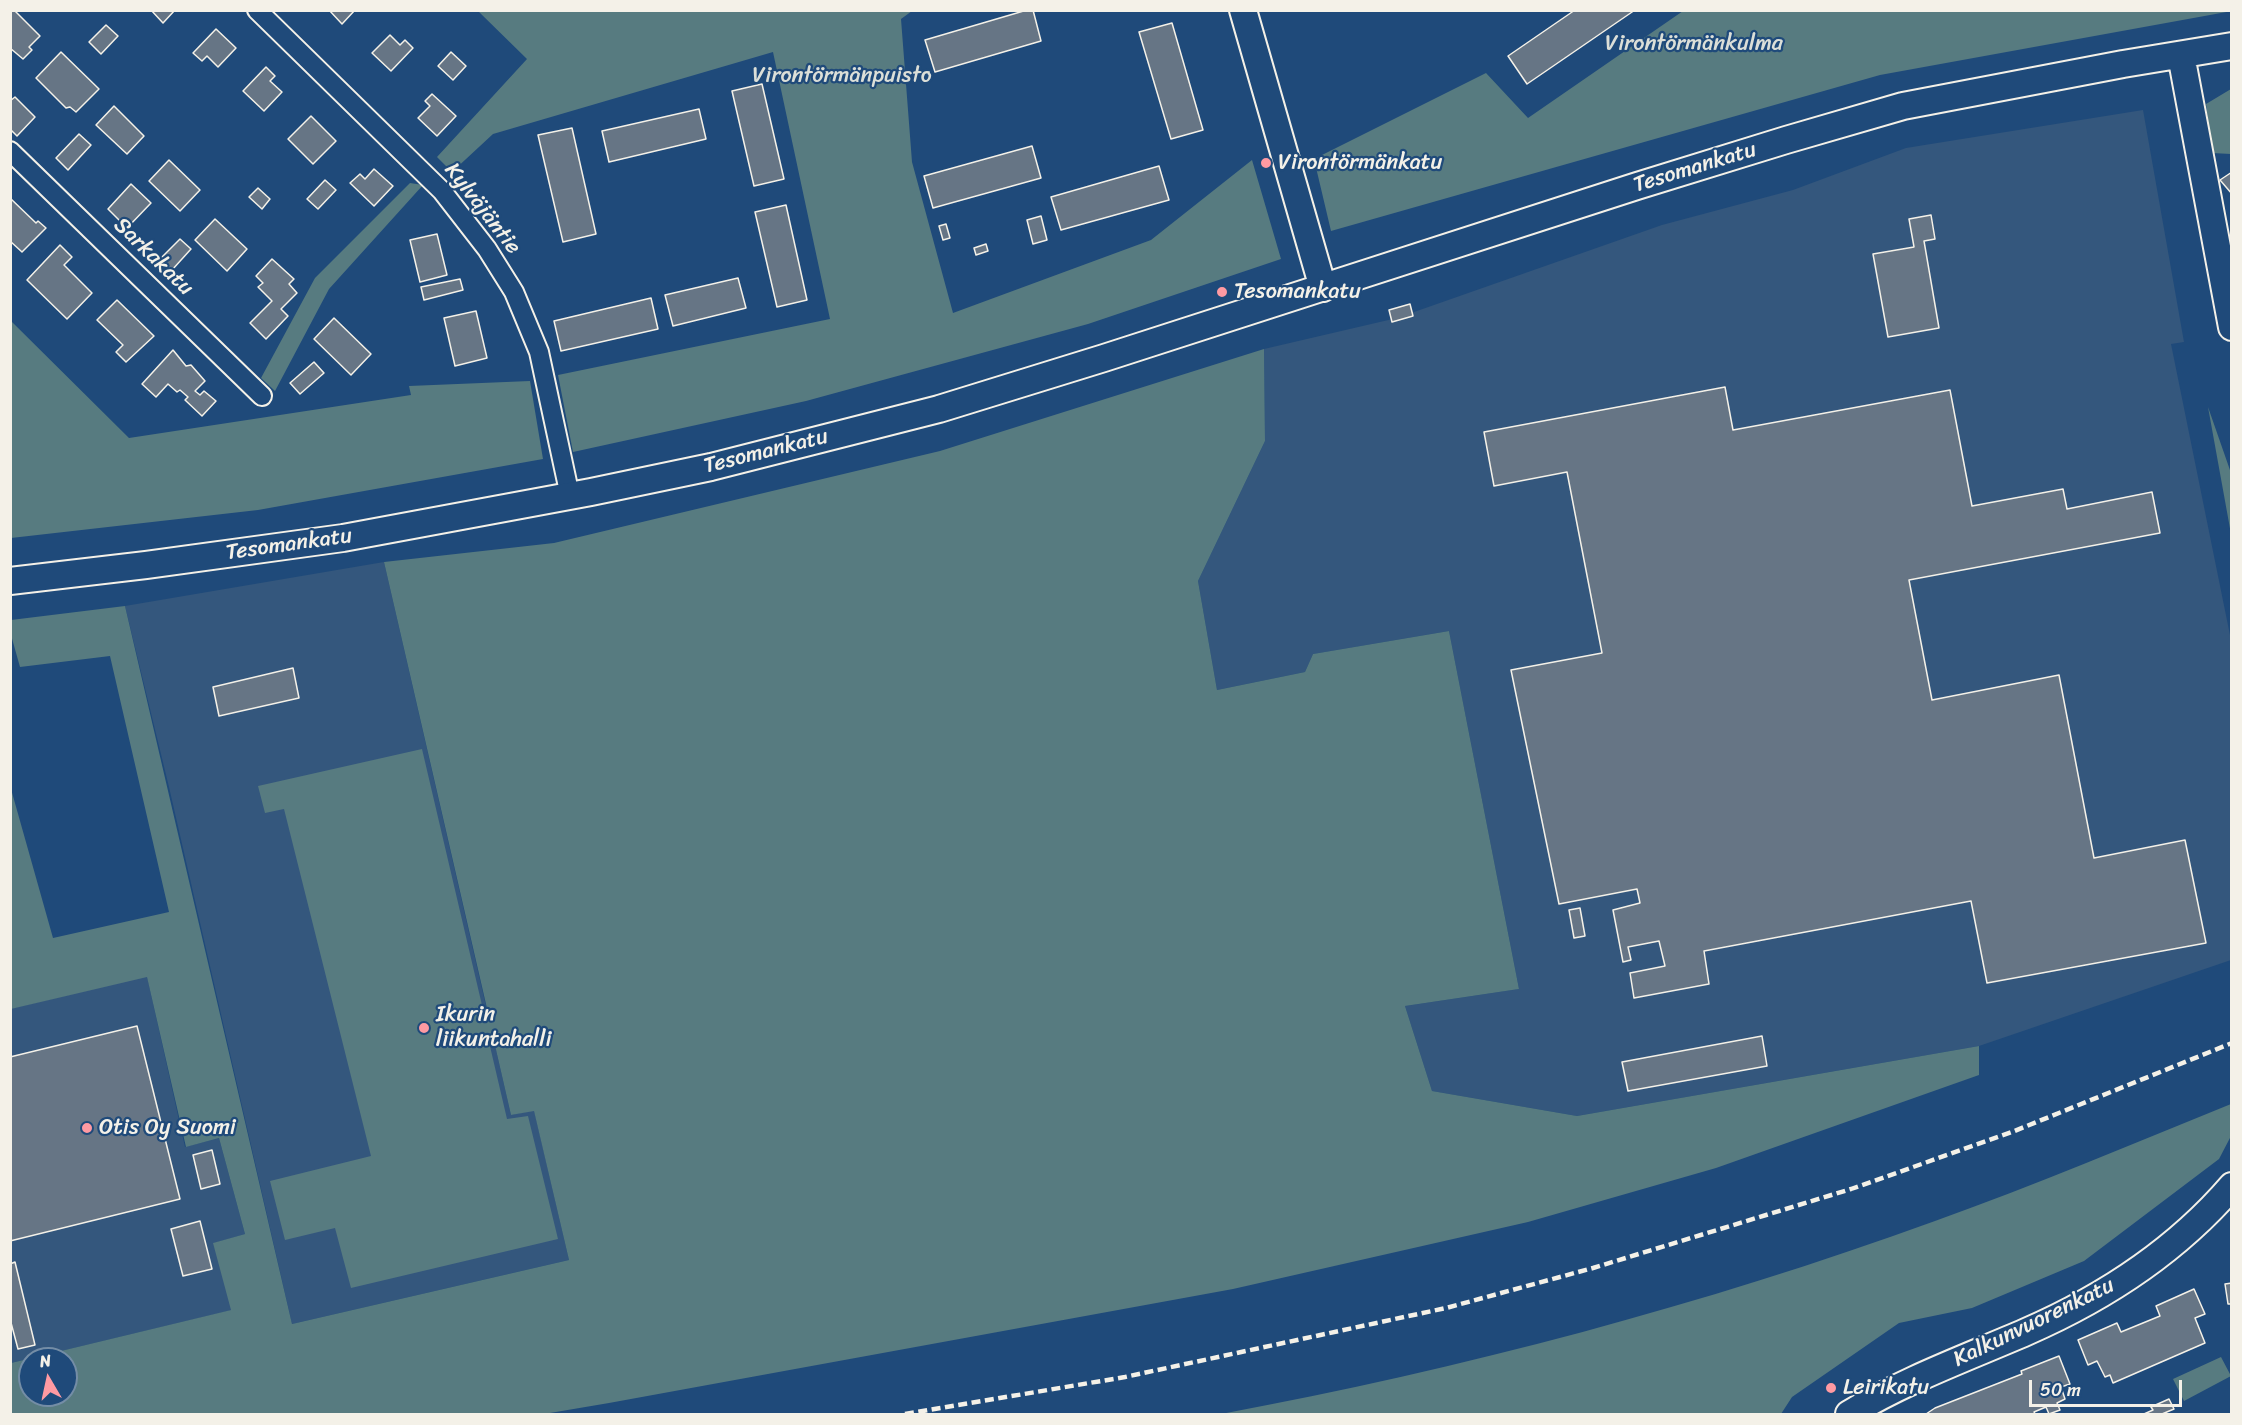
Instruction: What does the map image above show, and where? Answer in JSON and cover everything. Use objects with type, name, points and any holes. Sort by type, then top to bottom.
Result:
[{"type":"main road","points":[[1243,10],[1323,288]]},
{"type":"main road","name":"Tesomankatu","points":[[10,581],[157,564],[344,538],[570,496],[711,466],[939,409],[1637,186],[1903,106],[2123,64],[2232,46]]},
{"type":"main road","points":[[2181,55],[2232,327]]},
{"type":"main road","name":"Kalkunvuorenkatu","points":[[1849,1414],[1903,1384],[2029,1331],[2092,1300],[2149,1262],[2195,1225],[2232,1186]]},
{"type":"street","name":"Kylväjäntie","points":[[257,10],[442,191],[487,249],[514,292],[539,351],[570,496]]},
{"type":"street","name":"Sarkakatu","points":[[10,151],[262,396]]},
{"type":"shaded area","points":[[2143,110],[2184,342],[2171,344],[2231,640],[2231,960],[1979,1046],[1577,1116],[1432,1091],[1405,1006],[1519,989],[1449,631],[1313,654],[1305,672],[1217,690],[1198,581],[1265,441],[1264,349],[1397,318],[1662,225],[1793,190],[1906,148]]},
{"type":"shaded area","points":[[384,562],[511,1115],[534,1110],[569,1260],[292,1324],[169,787],[125,606]]},
{"type":"shaded area","points":[[147,976],[185,1147],[219,1138],[245,1234],[214,1243],[232,1310],[78,1347],[18,1347],[18,1361],[11,1363],[10,1009]]},
{"type":"green space","name":"Virontörmänpuisto","points":[[478,11],[912,11],[901,19],[912,162],[953,313],[1151,240],[1252,160],[1281,259],[1088,324],[806,401],[573,452],[558,375],[830,319],[773,52],[493,134],[452,172],[437,157],[527,59]]},
{"type":"green space","name":"Virontörmänkulma","points":[[1683,11],[2232,11],[1880,75],[1331,231],[1314,159],[1486,73],[1528,118]]},
{"type":"green space","points":[[2231,89],[2231,154],[2212,153],[2206,104]]},
{"type":"green space","points":[[410,183],[423,185],[329,289],[275,391],[261,378],[315,278]]},
{"type":"green space","points":[[10,320],[129,438],[411,395],[409,386],[530,381],[543,459],[258,510],[11,538]]},
{"type":"green space","points":[[1264,349],[1265,441],[1198,581],[1217,690],[1305,672],[1313,654],[1449,631],[1519,989],[1405,1006],[1432,1091],[1577,1116],[1979,1046],[1979,1075],[1716,1168],[1528,1222],[1233,1289],[609,1403],[544,1414],[11,1414],[11,1363],[18,1361],[18,1407],[78,1407],[77,1347],[231,1310],[213,1243],[245,1234],[219,1138],[186,1147],[147,977],[11,1009],[11,789],[53,938],[169,912],[110,656],[20,667],[11,635],[11,620],[125,606],[292,1324],[569,1260],[534,1111],[511,1115],[494,1041],[489,1042],[507,1119],[528,1116],[558,1239],[351,1288],[335,1228],[285,1240],[270,1181],[371,1156],[284,809],[265,813],[258,786],[422,749],[485,1018],[489,1017],[384,562],[554,543],[940,451]]},
{"type":"green space","points":[[2208,407],[2231,473],[2231,534]]},
{"type":"green space","points":[[2231,1104],[2231,1136],[2219,1159],[2084,1261],[1972,1308],[1899,1323],[1792,1397],[1781,1414],[1221,1414],[1402,1377],[1492,1355],[1582,1332],[1760,1280],[1848,1252],[1972,1207]]},
{"type":"green space","points":[[2221,1357],[2231,1376],[2184,1401],[2173,1379]]},
{"type":"building","points":[[10,10],[14,10],[40,36],[29,47],[32,50],[23,59],[10,48]]},
{"type":"building","points":[[151,10],[175,10],[163,23]]},
{"type":"building","points":[[329,10],[355,10],[342,24]]},
{"type":"building","points":[[1033,10],[1041,41],[935,72],[925,40]]},
{"type":"building","points":[[1575,10],[1635,10],[1527,84],[1508,56]]},
{"type":"building","points":[[1172,23],[1203,130],[1171,139],[1139,32]]},
{"type":"building","points":[[106,25],[118,36],[101,54],[89,42]]},
{"type":"building","points":[[216,29],[236,48],[218,67],[207,56],[202,61],[193,53]]},
{"type":"building","points":[[390,35],[400,45],[405,40],[413,48],[391,71],[372,53]]},
{"type":"building","points":[[61,52],[99,89],[76,112],[70,107],[66,108],[36,78]]},
{"type":"building","points":[[451,52],[466,66],[453,80],[438,66]]},
{"type":"building","points":[[266,67],[275,76],[270,81],[282,92],[264,111],[243,91]]},
{"type":"building","points":[[762,84],[784,179],[754,186],[732,91]]},
{"type":"building","points":[[432,94],[456,116],[437,136],[418,118],[430,106],[425,101]]},
{"type":"building","points":[[15,97],[35,117],[17,136],[10,129],[10,101]]},
{"type":"building","points":[[114,106],[144,136],[127,154],[96,125]]},
{"type":"building","points":[[699,109],[706,139],[609,162],[602,131]]},
{"type":"building","points":[[311,116],[336,141],[313,164],[288,139]]},
{"type":"building","points":[[572,128],[596,234],[563,242],[538,135]]},
{"type":"building","points":[[79,134],[91,145],[68,170],[56,158]]},
{"type":"building","points":[[1032,146],[1041,178],[933,208],[924,176]]},
{"type":"building","points":[[169,160],[200,190],[180,211],[149,181]]},
{"type":"building","points":[[1159,166],[1169,200],[1061,230],[1051,197]]},
{"type":"building","points":[[374,169],[393,186],[374,206],[350,183],[360,174],[365,179]]},
{"type":"building","points":[[2232,172],[2232,194],[2220,180]]},
{"type":"building","points":[[325,180],[336,190],[318,209],[307,199]]},
{"type":"building","points":[[131,184],[151,203],[127,228],[108,209]]},
{"type":"building","points":[[258,188],[270,199],[262,209],[249,197]]},
{"type":"building","points":[[10,198],[36,223],[38,221],[46,228],[22,252],[10,241]]},
{"type":"building","points":[[786,205],[807,300],[777,307],[755,212]]},
{"type":"building","points":[[1931,215],[1935,239],[1924,241],[1939,328],[1888,337],[1873,254],[1914,247],[1909,219]]},
{"type":"building","points":[[1041,216],[1047,240],[1033,244],[1027,220]]},
{"type":"building","points":[[215,219],[247,249],[227,271],[195,240]]},
{"type":"building","points":[[946,224],[950,238],[943,240],[939,226]]},
{"type":"building","points":[[437,234],[447,275],[420,282],[410,240]]},
{"type":"building","points":[[180,239],[191,249],[172,270],[160,259]]},
{"type":"building","points":[[986,244],[988,251],[976,255],[974,248]]},
{"type":"building","points":[[60,245],[72,257],[64,265],[92,293],[67,319],[27,280]]},
{"type":"building","points":[[272,259],[294,279],[289,284],[297,293],[281,309],[288,316],[266,339],[250,323],[272,301],[258,287],[263,283],[256,276]]},
{"type":"building","points":[[738,278],[746,308],[673,326],[665,295]]},
{"type":"building","points":[[460,279],[463,290],[424,300],[421,287]]},
{"type":"building","points":[[651,298],[658,329],[561,351],[554,321]]},
{"type":"building","points":[[117,300],[154,336],[126,362],[116,352],[123,345],[97,320]]},
{"type":"building","points":[[1410,304],[1413,316],[1392,322],[1389,310]]},
{"type":"building","points":[[476,311],[487,358],[455,366],[444,318]]},
{"type":"building","points":[[334,318],[371,354],[351,375],[314,339]]},
{"type":"building","points":[[173,350],[186,366],[191,365],[205,381],[195,391],[200,395],[204,391],[216,401],[202,416],[185,400],[188,397],[180,390],[177,392],[168,384],[156,397],[142,384]]},
{"type":"building","points":[[314,362],[324,373],[300,394],[290,383]]},
{"type":"building","points":[[1725,387],[1733,430],[1950,390],[1972,506],[2063,489],[2067,509],[2152,492],[2160,533],[1909,580],[1932,700],[2059,675],[2094,858],[2185,840],[2206,943],[1987,983],[1971,901],[1704,951],[1709,984],[1634,998],[1630,973],[1665,966],[1659,941],[1628,947],[1631,960],[1623,962],[1613,910],[1640,903],[1637,889],[1559,904],[1511,670],[1602,653],[1567,472],[1494,486],[1484,432]]},
{"type":"building","points":[[293,668],[299,698],[219,716],[213,687]]},
{"type":"building","points":[[1580,908],[1585,936],[1574,938],[1569,910]]},
{"type":"building","name":"Otis Oy Suomi","points":[[137,1026],[180,1199],[10,1241],[10,1057]]},
{"type":"building","points":[[1762,1036],[1767,1066],[1628,1091],[1622,1062]]},
{"type":"building","points":[[212,1150],[220,1184],[201,1189],[193,1155]]},
{"type":"building","points":[[200,1221],[212,1269],[183,1276],[171,1229]]},
{"type":"building","points":[[15,1262],[35,1345],[18,1347],[18,1349],[10,1319],[10,1264]]},
{"type":"building","points":[[2232,1283],[2232,1304],[2228,1304],[2225,1284]]},
{"type":"building","points":[[2194,1289],[2205,1314],[2195,1318],[2205,1343],[2113,1383],[2110,1375],[2105,1377],[2097,1361],[2088,1365],[2078,1340],[2117,1323],[2121,1332],[2160,1316],[2156,1306]]},
{"type":"building","points":[[2059,1356],[2070,1384],[2061,1387],[2065,1399],[2057,1403],[2060,1410],[2049,1414],[2046,1407],[2034,1412],[2035,1414],[1926,1414],[1935,1408],[2022,1374],[2021,1371]]},
{"type":"building","points":[[2169,1399],[2174,1409],[2162,1414],[2144,1414],[2153,1410],[2151,1407]]},
{"type":"railway","points":[[905,1414],[1125,1377],[1446,1308],[1593,1268],[1851,1189],[2012,1132],[2232,1043]]},
{"type":"place","name":"Virontörmänkatu","points":[[1266,163]]},
{"type":"place","name":"Tesomankatu","points":[[1222,292]]},
{"type":"place","name":"Ikurin liikuntahalli","points":[[424,1028]]},
{"type":"place","name":"Otis Oy Suomi","points":[[87,1128]]},
{"type":"place","name":"Leirikatu","points":[[1831,1388]]}]
